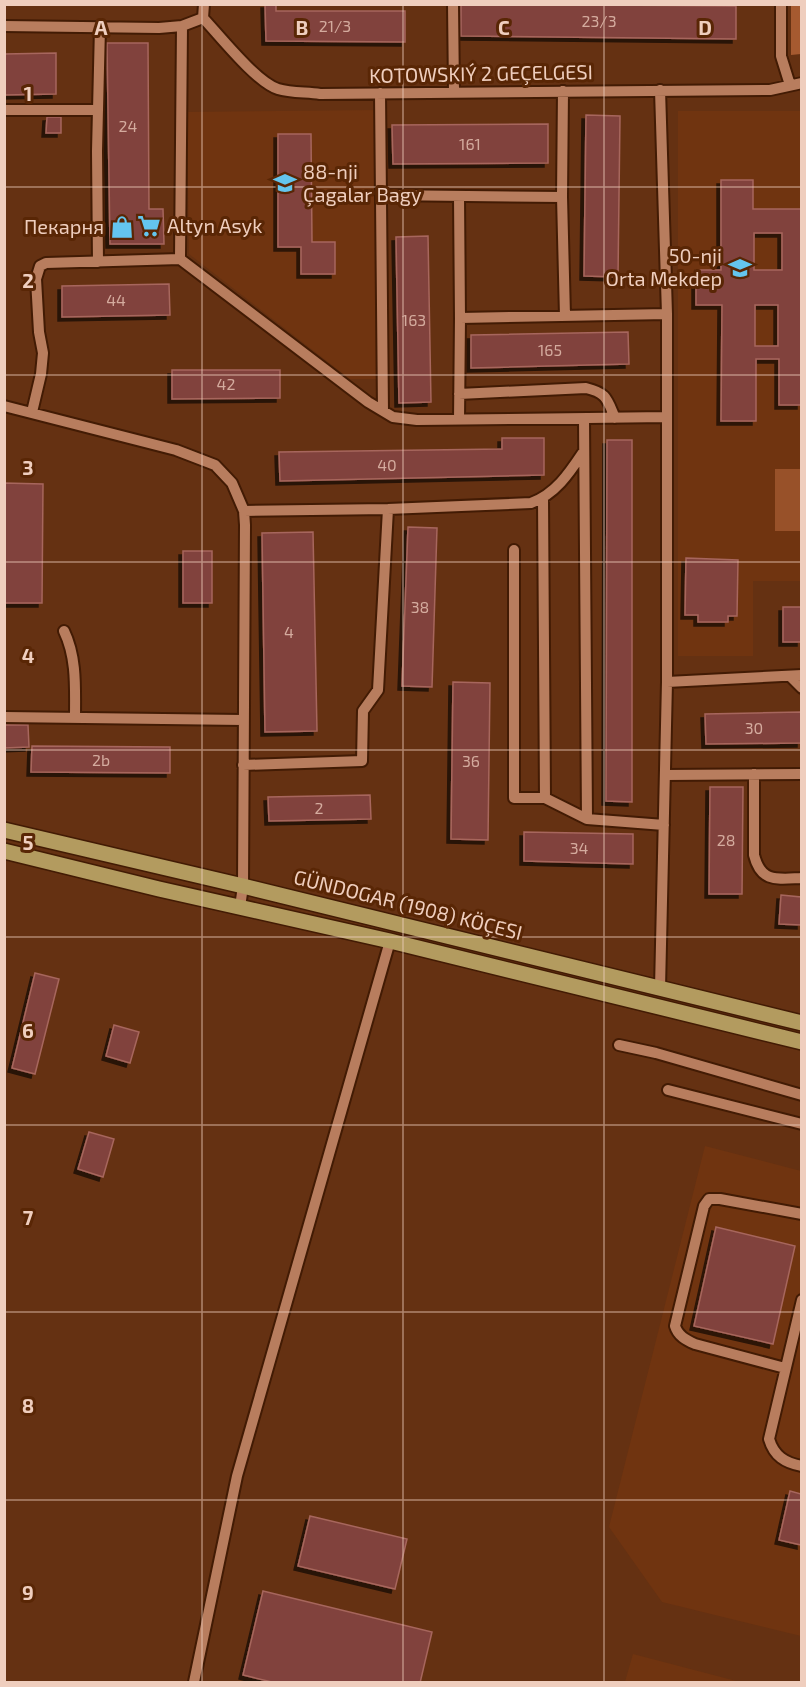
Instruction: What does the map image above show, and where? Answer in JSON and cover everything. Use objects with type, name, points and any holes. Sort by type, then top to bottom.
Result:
[{"type":"main road","name":"GÜNDOGAR (1908) KÖÇESI","points":[[4,830],[243,886],[801,1023]]},
{"type":"main road","name":"GÜNDOGAR (1908) KÖÇESI","points":[[4,851],[390,940],[801,1042]]},
{"type":"main road","points":[[656,1006],[660,988]]},
{"type":"street","points":[[4,26],[159,28],[182,26],[203,18],[204,4]]},
{"type":"street","points":[[453,4],[454,92]]},
{"type":"street","points":[[781,4],[781,56],[790,86]]},
{"type":"street","name":"KOTOWSKIÝ 2 GEÇELGESI","points":[[203,18],[262,79],[277,88],[320,94],[770,90],[801,82]]},
{"type":"street","points":[[180,259],[182,26]]},
{"type":"street","points":[[98,262],[100,27]]},
{"type":"street","points":[[660,90],[667,314],[667,682],[660,988]]},
{"type":"street","points":[[563,91],[562,197],[566,316]]},
{"type":"street","points":[[380,93],[383,411]]},
{"type":"street","points":[[4,110],[98,110]]},
{"type":"street","points":[[381,195],[562,197]]},
{"type":"street","points":[[459,196],[459,420]]},
{"type":"street","points":[[32,412],[44,353],[39,332],[36,279],[40,266],[46,263],[180,259],[368,402],[393,417],[417,420],[459,420],[667,417]]},
{"type":"street","points":[[460,318],[667,314]]},
{"type":"street","points":[[459,394],[586,388],[605,395],[615,418]]},
{"type":"street","points":[[4,406],[176,450],[215,465],[232,483],[244,512],[243,886],[240,907]]},
{"type":"street","points":[[584,419],[587,819]]},
{"type":"street","points":[[244,512],[531,503],[543,498],[570,473],[584,450]]},
{"type":"street","points":[[543,498],[545,798]]},
{"type":"street","points":[[243,765],[362,761],[363,711],[378,690],[388,509]]},
{"type":"street","points":[[513,550],[514,798],[545,798],[587,819],[663,825]]},
{"type":"street","points":[[64,631],[71,644],[75,672],[75,718]]},
{"type":"street","points":[[667,682],[796,675],[801,688]]},
{"type":"street","points":[[4,717],[243,720]]},
{"type":"street","points":[[754,774],[754,855],[757,866],[764,875],[776,879],[801,878]]},
{"type":"street","points":[[665,775],[801,774]]},
{"type":"street","points":[[194,1683],[200,1643],[237,1476],[390,940]]},
{"type":"street","points":[[618,1045],[656,1053],[801,1095]]},
{"type":"street","points":[[668,1090],[801,1124]]},
{"type":"street","points":[[785,1368],[695,1344],[683,1338],[675,1326],[704,1206],[710,1199],[801,1214]]},
{"type":"street","points":[[801,1300],[770,1439],[772,1449],[778,1456],[787,1463],[801,1466]]},
{"type":"shaded area","points":[[791,5],[801,5],[801,54],[791,55]]},
{"type":"shaded area","name":"88-nji Çagalar Bagy","points":[[382,110],[385,379],[350,379],[189,254],[187,112]]},
{"type":"shaded area","name":"50-nji Orta Mekdep","points":[[678,111],[801,111],[801,581],[753,581],[753,656],[678,656]]},
{"type":"shaded area","points":[[775,469],[801,469],[801,531],[775,531]]},
{"type":"shaded area","points":[[705,1146],[801,1171],[801,1636],[662,1602],[609,1527]]},
{"type":"shaded area","points":[[633,1654],[740,1682],[625,1682]]},
{"type":"building","points":[[265,4],[276,4],[276,11],[405,11],[405,42],[266,41]]},
{"type":"building","points":[[461,4],[736,6],[736,39],[461,36]]},
{"type":"building","points":[[107,43],[148,43],[149,209],[163,209],[164,244],[110,244]]},
{"type":"building","points":[[56,53],[56,94],[4,95],[4,54]]},
{"type":"building","points":[[586,115],[620,116],[618,277],[584,276]]},
{"type":"building","points":[[47,117],[61,117],[61,133],[46,133]]},
{"type":"building","points":[[548,124],[548,163],[393,164],[392,125]]},
{"type":"building","points":[[278,134],[311,134],[312,242],[335,242],[335,274],[301,274],[301,247],[278,247]]},
{"type":"building","points":[[721,180],[753,180],[753,209],[801,209],[801,405],[779,405],[779,359],[756,359],[756,421],[721,421],[722,305],[696,305],[696,270],[721,270]],"holes":[[[754,233],[782,233],[782,270],[754,270]],[[755,305],[778,305],[778,346],[755,346]]]},
{"type":"building","points":[[428,236],[431,402],[399,403],[396,237]]},
{"type":"building","points":[[169,284],[170,315],[62,317],[62,286]]},
{"type":"building","points":[[628,332],[629,364],[471,368],[471,335]]},
{"type":"building","points":[[172,370],[280,370],[280,398],[172,399]]},
{"type":"building","points":[[502,438],[544,438],[544,475],[280,481],[279,452],[502,449]]},
{"type":"building","points":[[607,440],[632,440],[632,802],[606,801]]},
{"type":"building","points":[[4,483],[43,484],[42,603],[4,603]]},
{"type":"building","points":[[408,527],[437,528],[432,687],[402,686]]},
{"type":"building","points":[[313,532],[317,731],[265,732],[262,533]]},
{"type":"building","points":[[183,551],[212,551],[212,603],[183,603]]},
{"type":"building","points":[[686,558],[738,560],[737,616],[728,616],[728,622],[698,622],[698,615],[685,615]]},
{"type":"building","points":[[783,607],[801,607],[801,642],[783,642]]},
{"type":"building","points":[[453,682],[490,683],[488,840],[451,839]]},
{"type":"building","points":[[801,712],[801,743],[706,744],[705,714]]},
{"type":"building","points":[[4,725],[28,725],[29,747],[4,748]]},
{"type":"building","points":[[32,746],[170,747],[170,773],[31,772]]},
{"type":"building","points":[[710,787],[743,787],[742,894],[709,894]]},
{"type":"building","points":[[370,795],[371,819],[269,821],[268,797]]},
{"type":"building","points":[[524,832],[633,834],[633,864],[524,861]]},
{"type":"building","points":[[781,895],[801,897],[801,925],[779,924]]},
{"type":"building","points":[[35,973],[59,979],[35,1074],[12,1068]]},
{"type":"building","points":[[114,1025],[139,1032],[130,1063],[106,1056]]},
{"type":"building","points":[[89,1132],[114,1139],[103,1177],[78,1169]]},
{"type":"building","points":[[716,1227],[795,1246],[773,1344],[694,1326]]},
{"type":"building","points":[[790,1491],[801,1494],[801,1545],[779,1540]]},
{"type":"building","points":[[310,1516],[407,1539],[395,1589],[298,1566]]},
{"type":"building","points":[[263,1591],[432,1632],[420,1683],[276,1683],[243,1675]]},
{"type":"place","name":"88-nji Çagalar Bagy","points":[[285,183]]},
{"type":"place","name":"Altyn Asyk","points":[[149,226]]},
{"type":"place","name":"Пекарня","points":[[122,227]]},
{"type":"place","name":"50-nji Orta Mekdep","points":[[740,268]]}]
